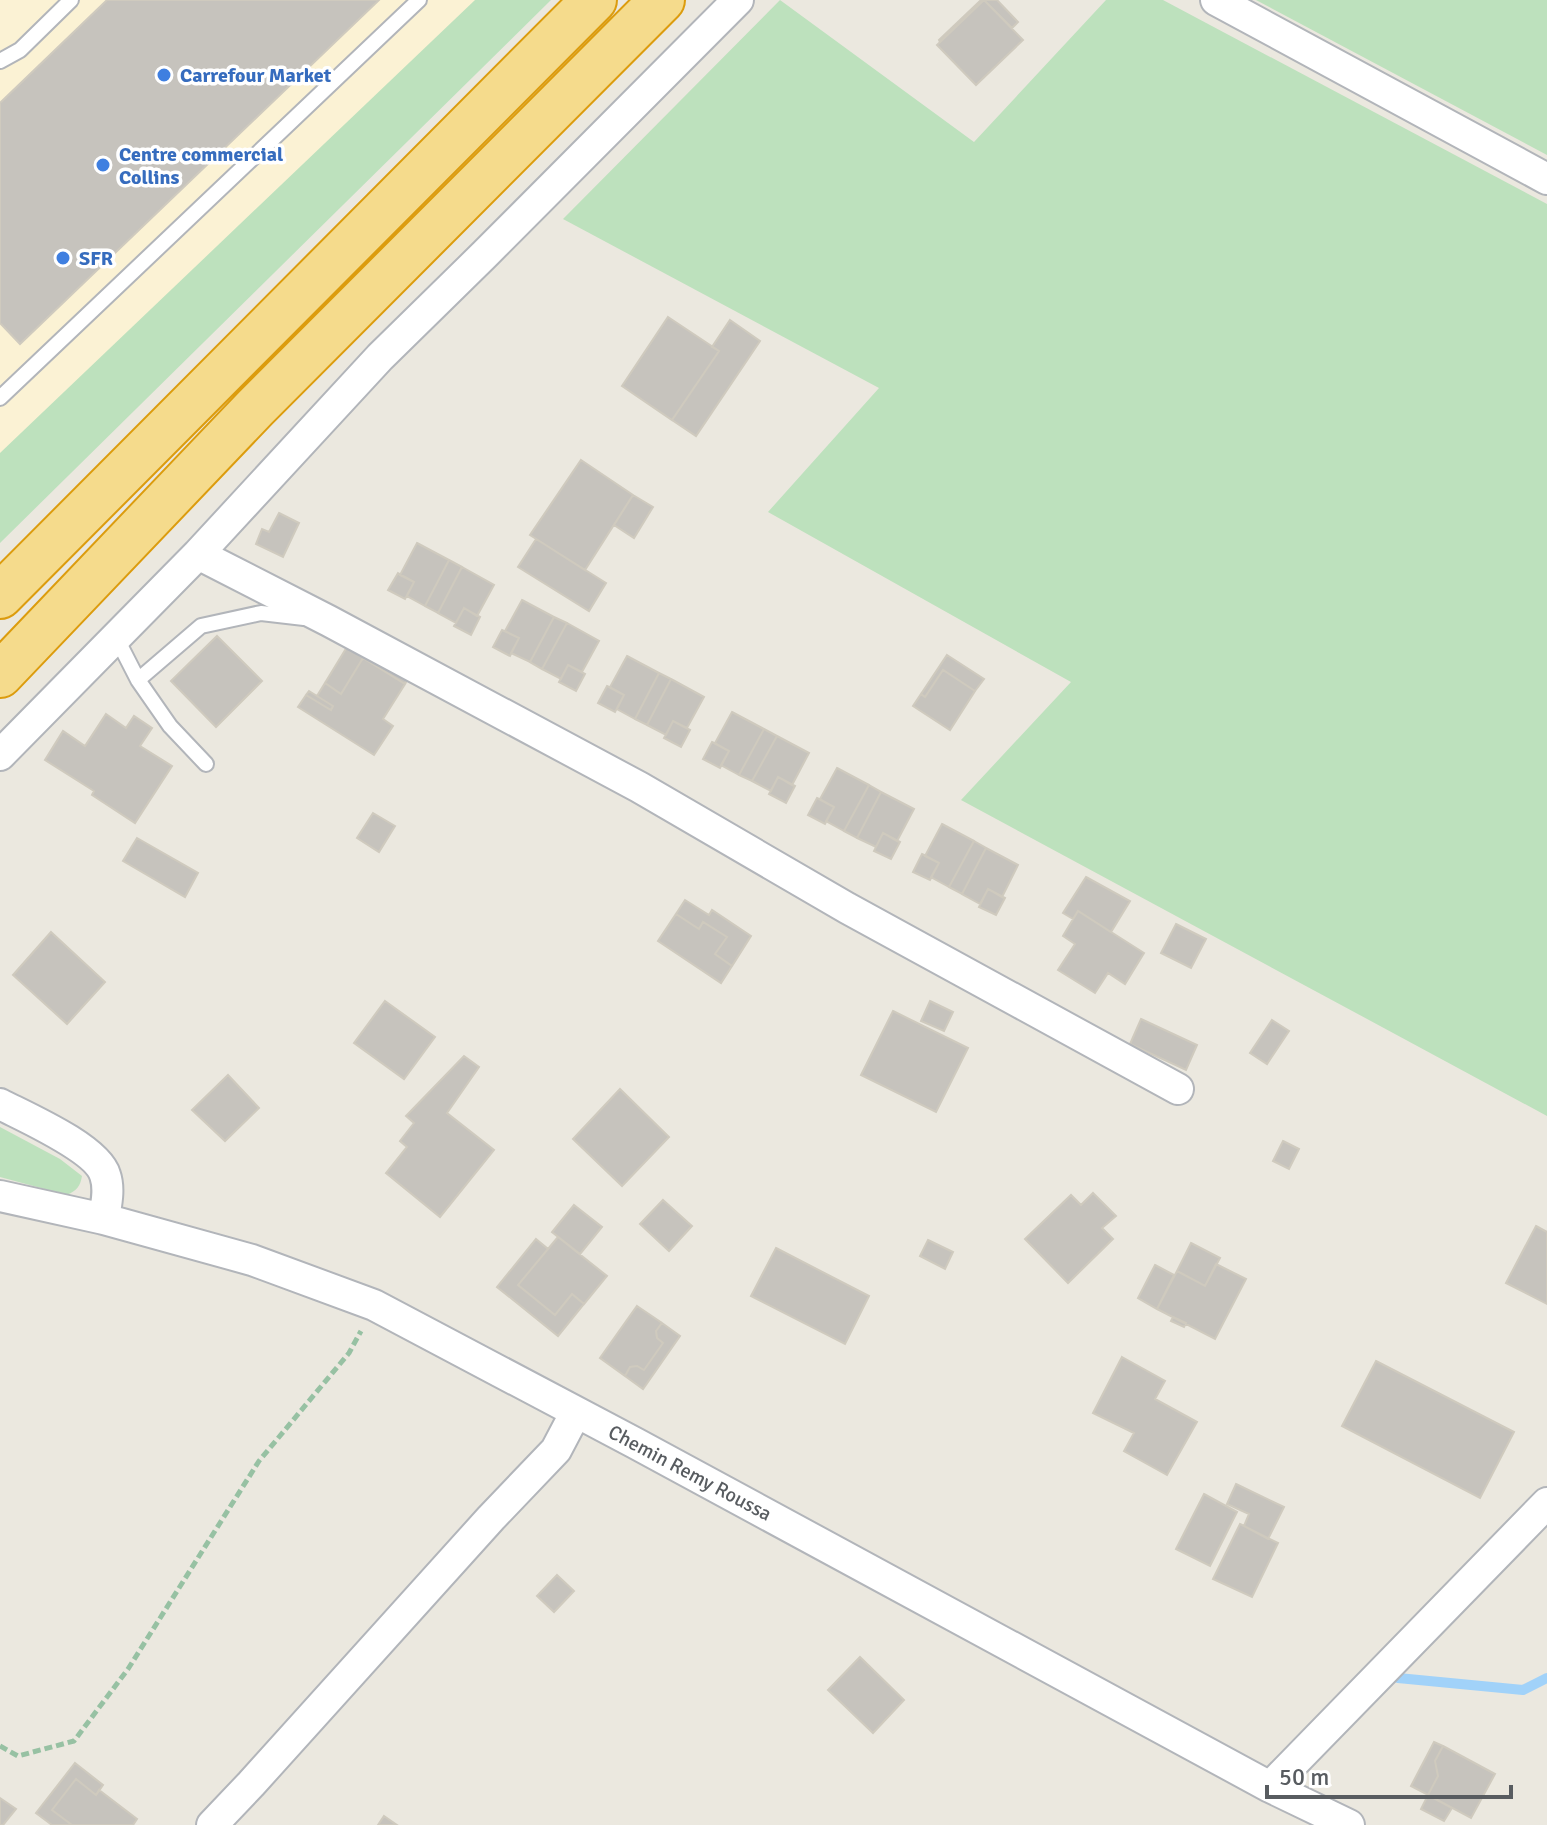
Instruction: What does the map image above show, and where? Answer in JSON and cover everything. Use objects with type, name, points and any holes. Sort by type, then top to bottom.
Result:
[{"type":"highway","points":[[0,596],[594,0]]},
{"type":"highway","points":[[0,675],[255,408],[662,0]]},
{"type":"street","points":[[0,755],[198,554],[380,357],[738,0]]},
{"type":"street","points":[[1216,0],[1547,179]]},
{"type":"street","points":[[198,554],[639,787],[847,908],[1178,1089]]},
{"type":"street","points":[[0,1104],[88,1153],[105,1172],[108,1192],[104,1219]]},
{"type":"street","name":"Chemin Remy Roussa","points":[[0,1196],[104,1219],[252,1260],[374,1305],[1270,1787],[1349,1825]]},
{"type":"street","points":[[212,1825],[556,1450],[576,1412]]},
{"type":"street","points":[[1270,1787],[1547,1503]]},
{"type":"lane","points":[[0,61],[20,50],[71,0]]},
{"type":"lane","points":[[0,398],[419,0]]},
{"type":"lane","points":[[138,680],[201,626],[261,613],[329,621]]},
{"type":"lane","points":[[116,637],[138,680],[170,726],[206,764]]},
{"type":"path","points":[[0,1746],[18,1756],[74,1741],[128,1669],[259,1461],[349,1353],[374,1305]]},
{"type":"shaded area","points":[[0,0],[476,0],[0,458]]},
{"type":"green space","points":[[475,0],[551,0],[0,543],[0,453]]},
{"type":"green space","points":[[780,0],[974,142],[1106,0],[1163,0],[1547,204],[1547,1116],[961,800],[1071,682],[768,512],[879,388],[563,219]]},
{"type":"green space","points":[[1256,0],[1547,0],[1547,155]]},
{"type":"green space","points":[[0,1127],[60,1159],[82,1176],[78,1188],[67,1195],[0,1177]]},
{"type":"building","name":"Centre commercial Collins","points":[[107,0],[379,0],[20,344],[0,323],[0,103]]},
{"type":"building","points":[[984,0],[940,42],[939,40]]},
{"type":"building","points":[[984,0],[1023,40],[976,85],[937,45]]},
{"type":"building","points":[[984,0],[997,0],[1018,22],[1012,28]]},
{"type":"building","points":[[668,317],[719,351],[672,420],[622,386]]},
{"type":"building","points":[[730,320],[760,341],[696,436],[672,420],[719,351],[712,347]]},
{"type":"building","points":[[581,460],[633,495],[585,570],[530,535]]},
{"type":"building","points":[[633,495],[653,507],[634,538],[614,525]]},
{"type":"building","points":[[279,513],[299,523],[283,557],[256,544],[262,529],[269,532]]},
{"type":"building","points":[[536,539],[606,583],[589,611],[518,567]]},
{"type":"building","points":[[417,543],[449,560],[425,606],[407,596],[414,582],[400,575]]},
{"type":"building","points":[[449,560],[462,567],[438,613],[425,606]]},
{"type":"building","points":[[462,567],[494,585],[477,616],[464,608],[456,623],[438,613]]},
{"type":"building","points":[[398,573],[414,582],[405,599],[388,590]]},
{"type":"building","points":[[522,600],[554,617],[530,662],[511,653],[519,638],[505,631]]},
{"type":"building","points":[[464,608],[480,617],[471,635],[454,626]]},
{"type":"building","points":[[554,617],[567,623],[542,669],[530,662]]},
{"type":"building","points":[[567,623],[599,641],[582,672],[568,665],[561,679],[542,669]]},
{"type":"building","points":[[502,630],[519,638],[510,656],[493,647]]},
{"type":"building","points":[[217,636],[262,681],[216,727],[171,681]]},
{"type":"building","points":[[347,647],[363,658],[341,694],[325,683]]},
{"type":"building","points":[[366,654],[407,680],[405,684],[363,658]]},
{"type":"building","points":[[947,655],[984,679],[975,691],[943,670],[925,697],[921,694]]},
{"type":"building","points":[[627,656],[659,673],[635,719],[617,709],[624,695],[610,687]]},
{"type":"building","points":[[363,658],[405,684],[383,719],[393,726],[374,755],[298,707],[306,695],[331,710],[333,706],[317,696],[325,683],[341,694]]},
{"type":"building","points":[[568,665],[585,674],[576,691],[559,682]]},
{"type":"building","points":[[943,670],[975,691],[950,730],[913,706],[921,694],[925,697]]},
{"type":"building","points":[[659,673],[671,679],[647,725],[635,719]]},
{"type":"building","points":[[671,679],[704,697],[687,728],[673,721],[666,735],[647,725]]},
{"type":"building","points":[[607,686],[624,695],[615,712],[598,703]]},
{"type":"building","points":[[309,691],[333,706],[331,710],[306,695]]},
{"type":"building","points":[[732,712],[764,729],[739,775],[721,765],[729,751],[715,743]]},
{"type":"building","points":[[106,714],[126,728],[134,716],[152,728],[140,746],[172,766],[135,823],[92,795],[94,791],[45,760],[63,731],[85,746]]},
{"type":"building","points":[[673,721],[690,730],[681,747],[664,738]]},
{"type":"building","points":[[764,729],[777,736],[752,781],[739,775]]},
{"type":"building","points":[[777,736],[809,753],[792,785],[778,777],[771,791],[752,781]]},
{"type":"building","points":[[712,742],[729,751],[720,768],[703,759]]},
{"type":"building","points":[[837,768],[869,785],[844,831],[826,821],[834,807],[820,799]]},
{"type":"building","points":[[778,777],[795,786],[786,803],[769,794]]},
{"type":"building","points":[[869,785],[881,792],[857,838],[844,831]]},
{"type":"building","points":[[881,792],[914,809],[897,841],[883,833],[876,847],[857,838]]},
{"type":"building","points":[[817,798],[834,807],[825,824],[808,815]]},
{"type":"building","points":[[373,813],[395,826],[379,852],[357,838]]},
{"type":"building","points":[[942,824],[974,841],[949,887],[931,877],[939,863],[925,856]]},
{"type":"building","points":[[883,833],[900,842],[891,859],[874,851]]},
{"type":"building","points":[[137,838],[198,873],[185,897],[123,861]]},
{"type":"building","points":[[974,841],[986,848],[962,894],[949,887]]},
{"type":"building","points":[[986,848],[1018,865],[1002,897],[988,889],[980,904],[962,894]]},
{"type":"building","points":[[922,854],[939,863],[930,880],[913,872]]},
{"type":"building","points":[[1086,877],[1130,901],[1111,932],[1078,911],[1073,919],[1063,913]]},
{"type":"building","points":[[988,889],[1005,898],[996,915],[979,907]]},
{"type":"building","points":[[685,900],[709,915],[712,910],[751,936],[732,966],[715,954],[727,937],[703,922],[699,929],[676,914]]},
{"type":"building","points":[[1078,911],[1144,953],[1125,984],[1108,973],[1095,993],[1058,970],[1075,944],[1063,936]]},
{"type":"building","points":[[676,914],[699,929],[703,922],[727,937],[715,954],[732,966],[721,983],[658,941]]},
{"type":"building","points":[[1176,924],[1206,939],[1191,968],[1161,953]]},
{"type":"building","points":[[51,932],[105,982],[67,1024],[13,975]]},
{"type":"building","points":[[385,1001],[435,1037],[404,1079],[354,1043]]},
{"type":"building","points":[[930,1001],[953,1012],[944,1031],[921,1021]]},
{"type":"building","points":[[893,1011],[968,1048],[936,1112],[861,1075]]},
{"type":"building","points":[[1141,1019],[1197,1045],[1186,1070],[1130,1044]]},
{"type":"building","points":[[1272,1020],[1289,1031],[1267,1064],[1250,1053]]},
{"type":"building","points":[[464,1056],[479,1067],[447,1113],[494,1150],[440,1217],[386,1173],[407,1147],[400,1141],[414,1123],[406,1116]]},
{"type":"building","points":[[228,1075],[259,1108],[225,1141],[192,1110]]},
{"type":"building","points":[[620,1089],[669,1137],[622,1186],[573,1139]]},
{"type":"building","points":[[1283,1141],[1299,1149],[1289,1169],[1273,1161]]},
{"type":"building","points":[[1093,1193],[1116,1216],[1102,1228],[1113,1239],[1068,1283],[1025,1239],[1071,1195],[1081,1205]]},
{"type":"building","points":[[663,1200],[692,1226],[669,1251],[640,1224]]},
{"type":"building","points":[[574,1205],[602,1227],[580,1254],[552,1232]]},
{"type":"building","points":[[1536,1226],[1547,1232],[1547,1304],[1506,1283]]},
{"type":"building","points":[[558,1237],[607,1276],[584,1304],[572,1294],[555,1315],[518,1285]]},
{"type":"building","points":[[536,1239],[548,1249],[518,1285],[555,1315],[572,1294],[584,1304],[558,1336],[497,1287]]},
{"type":"building","points":[[928,1240],[953,1252],[945,1269],[920,1256]]},
{"type":"building","points":[[1191,1243],[1220,1258],[1205,1286],[1177,1271]]},
{"type":"building","points":[[776,1248],[869,1296],[845,1344],[751,1296]]},
{"type":"building","points":[[1216,1264],[1246,1279],[1215,1339],[1157,1309],[1177,1271],[1205,1286]]},
{"type":"building","points":[[1155,1265],[1174,1275],[1157,1309],[1138,1298]]},
{"type":"building","points":[[637,1306],[662,1323],[656,1331],[657,1338],[663,1343],[644,1370],[637,1366],[630,1367],[625,1376],[600,1358]]},
{"type":"building","points":[[1173,1317],[1186,1323],[1184,1327],[1171,1321]]},
{"type":"building","points":[[662,1323],[680,1336],[643,1389],[625,1376],[630,1367],[637,1366],[644,1370],[663,1343],[657,1338],[656,1331]]},
{"type":"building","points":[[1122,1357],[1165,1381],[1155,1399],[1197,1422],[1167,1475],[1124,1451],[1134,1433],[1093,1413]]},
{"type":"building","points":[[1376,1361],[1514,1432],[1480,1498],[1342,1426]]},
{"type":"building","points":[[1236,1484],[1284,1507],[1268,1539],[1244,1526],[1249,1514],[1227,1504]]},
{"type":"building","points":[[1204,1494],[1237,1512],[1210,1566],[1176,1549]]},
{"type":"building","points":[[1240,1524],[1278,1543],[1252,1597],[1213,1579]]},
{"type":"building","points":[[557,1575],[574,1591],[554,1612],[537,1596]]},
{"type":"building","points":[[860,1657],[904,1700],[873,1733],[828,1690]]},
{"type":"building","points":[[1434,1742],[1443,1746],[1435,1761],[1438,1776],[1428,1795],[1411,1786]]},
{"type":"building","points":[[1443,1746],[1495,1774],[1471,1818],[1428,1795],[1438,1776],[1435,1761]]},
{"type":"building","points":[[75,1763],[103,1785],[96,1795],[76,1779],[52,1810],[72,1825],[52,1825],[36,1813]]},
{"type":"building","points":[[76,1779],[96,1795],[99,1790],[137,1819],[133,1825],[72,1825],[52,1810]]},
{"type":"building","points":[[1428,1795],[1452,1808],[1444,1821],[1421,1809]]},
{"type":"building","points":[[0,1798],[16,1809],[3,1825],[0,1825]]},
{"type":"building","points":[[384,1816],[397,1825],[378,1825]]},
{"type":"waterway","points":[[1398,1678],[1523,1690],[1547,1678]]},
{"type":"place","name":"Carrefour Market","points":[[164,75]]},
{"type":"place","name":"Centre commercial Collins","points":[[103,165]]},
{"type":"place","name":"SFR","points":[[63,258]]}]
